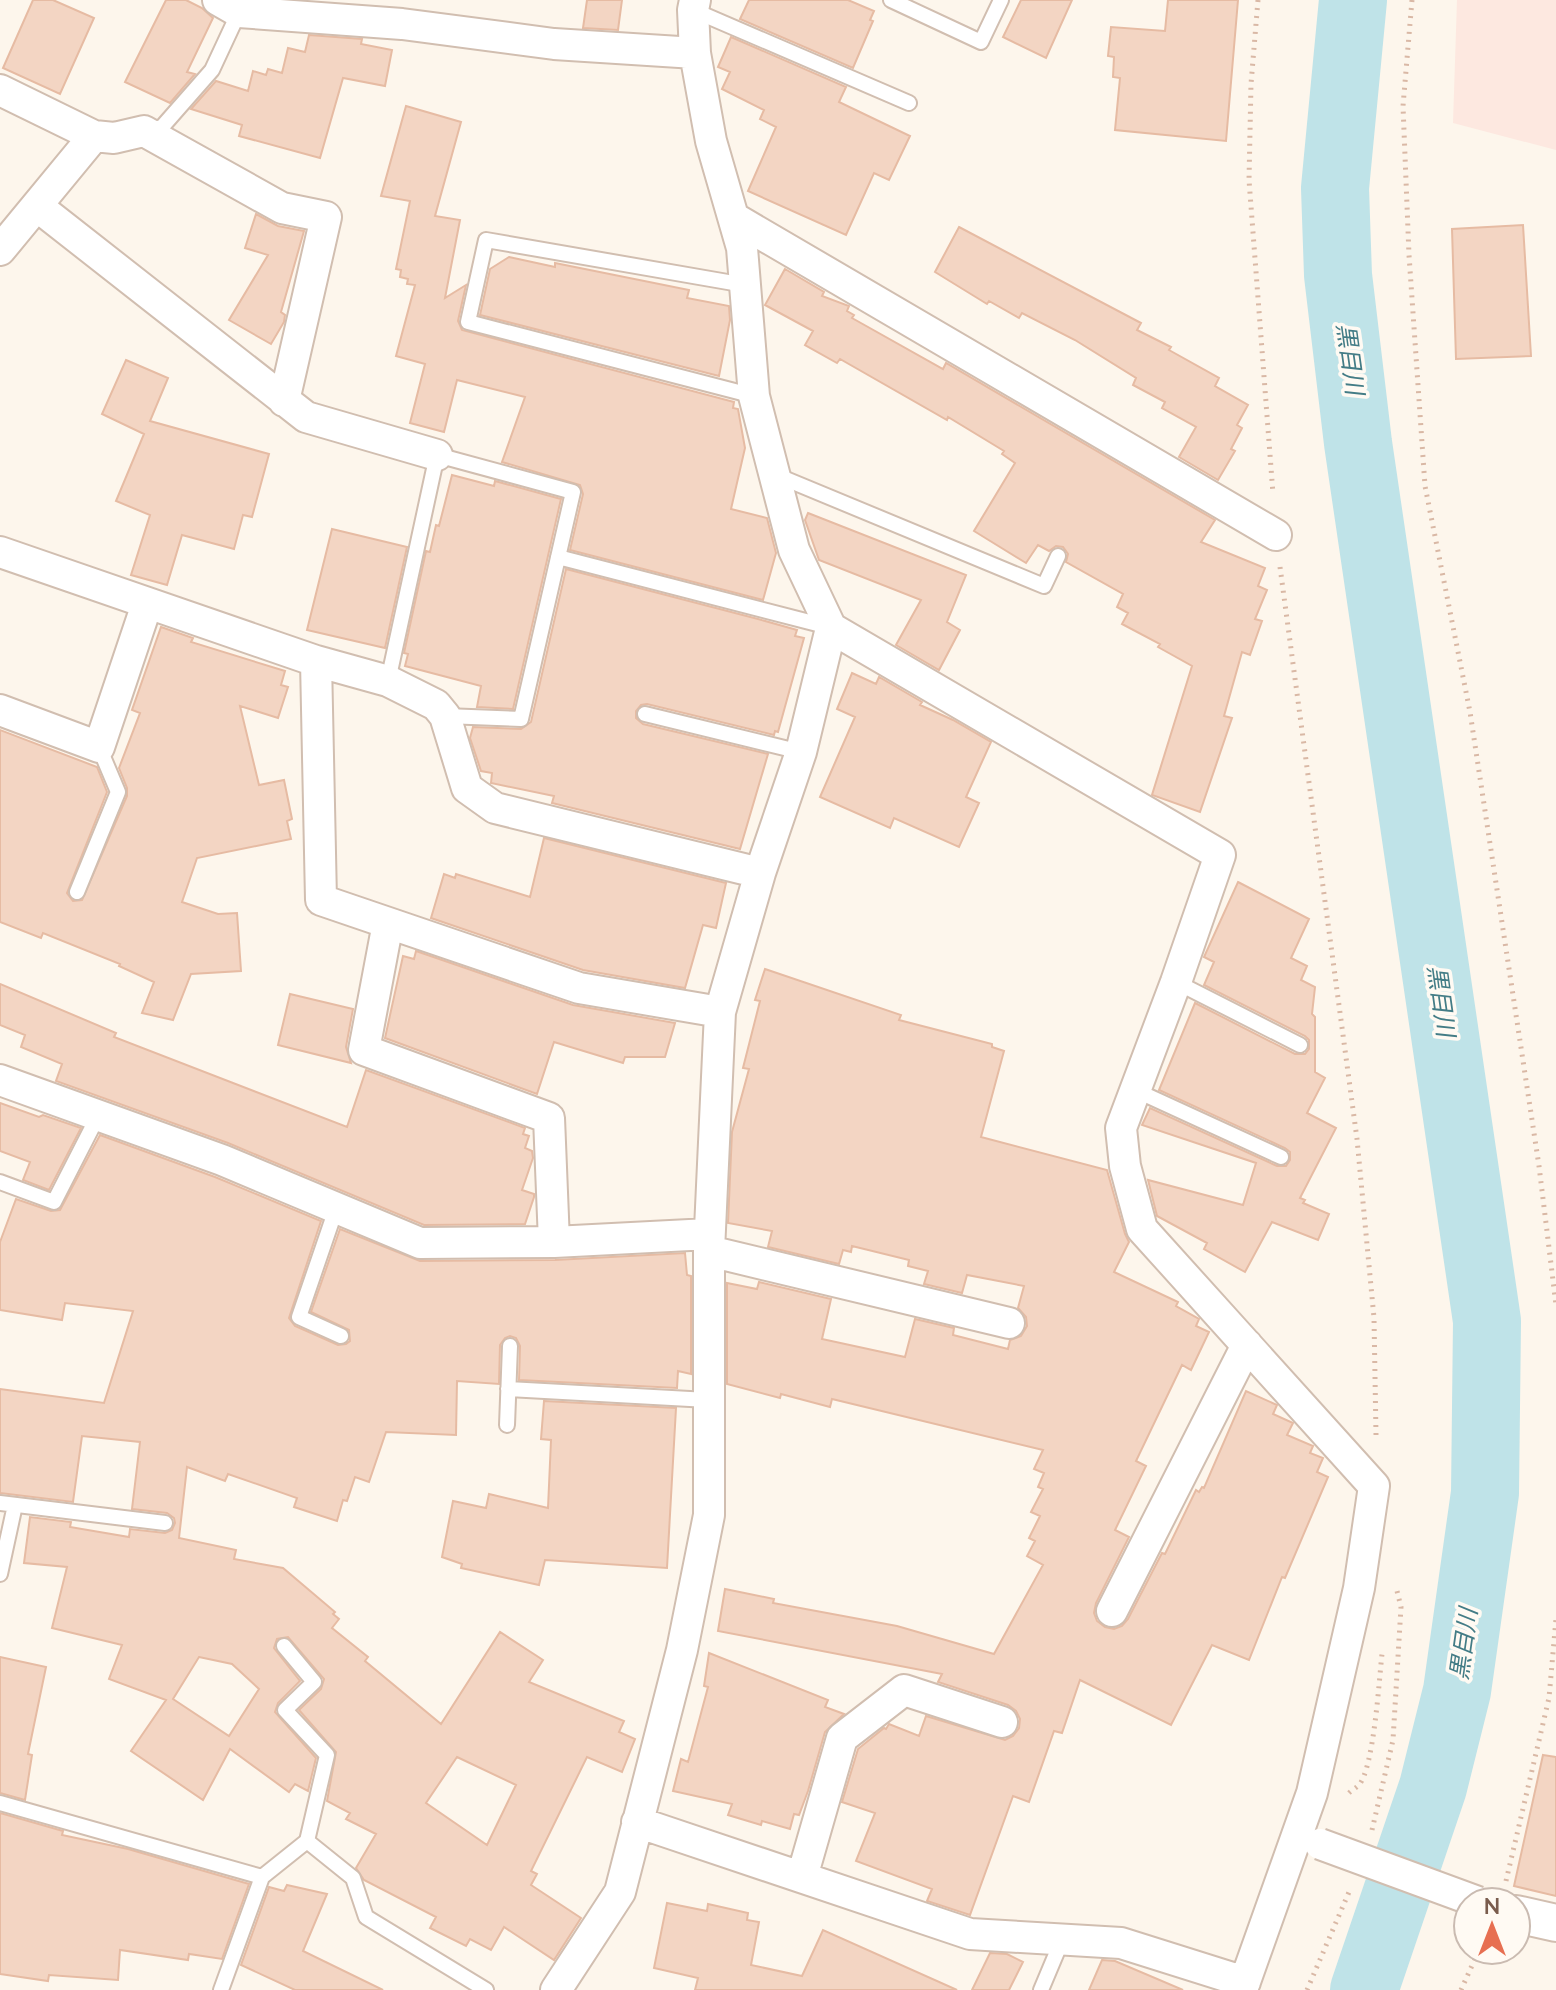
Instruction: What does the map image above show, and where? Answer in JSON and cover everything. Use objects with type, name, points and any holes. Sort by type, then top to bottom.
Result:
[{"type":"street","points":[[637,1822],[970,1934],[1121,1943],[1243,1986],[1309,1839],[1312,1793],[1359,1588],[1374,1486],[1142,1229],[1125,1166],[1121,1128],[1220,855],[831,628],[794,550],[754,396],[742,248],[711,141],[695,53],[694,5]]},
{"type":"street","points":[[228,6],[554,44],[695,53]]},
{"type":"street","points":[[0,90],[94,136],[114,138],[144,131],[282,208],[326,217],[284,401]]},
{"type":"street","points":[[0,250],[94,136]]},
{"type":"street","points":[[37,206],[306,417],[437,455]]},
{"type":"street","points":[[734,218],[1276,535]]},
{"type":"street","points":[[0,552],[316,661],[388,681],[436,705],[445,716],[467,788],[495,808],[760,873]]},
{"type":"street","points":[[0,710],[99,747],[147,604]]},
{"type":"street","points":[[556,1990],[620,1892],[682,1650],[709,1515],[709,1242],[720,1012],[760,873],[801,752],[831,628]]},
{"type":"street","points":[[316,661],[321,900],[579,988],[720,1012]]},
{"type":"street","points":[[388,923],[364,1050],[549,1118],[554,1242]]},
{"type":"street","points":[[0,1080],[222,1160],[420,1243],[709,1242],[1009,1323]]},
{"type":"street","points":[[1112,1611],[1247,1345]]},
{"type":"street","points":[[802,1877],[842,1738],[891,1700],[904,1690],[1002,1722]]},
{"type":"street","points":[[1309,1839],[1452,1892]]},
{"type":"street","points":[[1532,1912],[1556,1923]]},
{"type":"lane","points":[[891,0],[981,42],[1001,0]]},
{"type":"lane","points":[[694,5],[909,103]]},
{"type":"lane","points":[[144,131],[162,127],[212,70],[228,6]]},
{"type":"lane","points":[[745,285],[486,240],[468,322],[754,396]]},
{"type":"lane","points":[[388,681],[437,455],[573,492],[521,719],[445,716]]},
{"type":"lane","points":[[772,473],[1044,586],[1058,556]]},
{"type":"lane","points":[[558,557],[831,628]]},
{"type":"lane","points":[[645,714],[801,752]]},
{"type":"lane","points":[[77,892],[118,792],[99,747]]},
{"type":"lane","points":[[1176,982],[1300,1045]]},
{"type":"lane","points":[[1134,1090],[1281,1157]]},
{"type":"lane","points":[[0,1182],[54,1202],[98,1116]]},
{"type":"lane","points":[[336,1209],[299,1317],[341,1336]]},
{"type":"lane","points":[[507,1425],[510,1346]]},
{"type":"lane","points":[[508,1389],[708,1400]]},
{"type":"lane","points":[[0,1574],[7,1504],[165,1523]]},
{"type":"lane","points":[[221,1990],[262,1877],[307,1841],[327,1755],[285,1710],[314,1682],[284,1646]]},
{"type":"lane","points":[[0,1803],[262,1877]]},
{"type":"lane","points":[[307,1841],[353,1878],[366,1917],[486,1990]]},
{"type":"lane","points":[[1041,1990],[1062,1940]]},
{"type":"path","points":[[1258,0],[1251,84],[1249,180],[1276,535],[1357,1139],[1374,1318],[1374,1486]]},
{"type":"path","points":[[1412,0],[1403,106],[1409,255],[1425,486],[1470,712],[1537,1151],[1556,1305]]},
{"type":"path","points":[[1370,1836],[1393,1740],[1401,1607],[1397,1591],[1392,1598]]},
{"type":"path","points":[[1513,1886],[1549,1698],[1556,1619]]},
{"type":"path","points":[[1312,1793],[1345,1796],[1359,1784],[1364,1774],[1383,1648]]},
{"type":"path","points":[[1307,1990],[1352,1885]]},
{"type":"path","points":[[1461,1990],[1472,1966]]},
{"type":"shaded area","points":[[1457,0],[1556,0],[1556,150],[1453,123]]},
{"type":"building","points":[[33,0],[53,0],[94,18],[60,94],[3,68]]},
{"type":"building","points":[[166,0],[186,0],[213,18],[187,72],[195,74],[170,103],[125,82]]},
{"type":"building","points":[[587,0],[622,0],[618,30],[583,28]]},
{"type":"building","points":[[749,0],[848,0],[874,11],[870,20],[873,21],[853,68],[740,19]]},
{"type":"building","points":[[1021,0],[1072,0],[1046,58],[1003,37]]},
{"type":"building","points":[[1168,0],[1238,0],[1226,141],[1115,130],[1120,78],[1113,77],[1114,57],[1108,56],[1111,27],[1165,31]]},
{"type":"building","points":[[309,35],[362,39],[361,44],[392,50],[385,86],[343,78],[320,158],[239,136],[242,125],[191,109],[216,81],[248,91],[253,71],[266,75],[268,69],[282,73],[288,48],[305,52]]},
{"type":"building","points":[[731,37],[846,87],[839,102],[910,136],[889,180],[874,173],[846,235],[748,191],[776,127],[760,119],[764,110],[722,89],[730,72],[718,67]]},
{"type":"building","points":[[406,106],[461,122],[435,216],[460,220],[445,298],[466,285],[458,321],[462,330],[734,402],[745,448],[731,509],[767,518],[776,553],[763,600],[570,550],[583,494],[580,485],[502,462],[525,397],[457,380],[444,432],[410,423],[425,364],[396,356],[415,285],[407,284],[408,279],[400,277],[401,270],[396,269],[410,201],[381,196]]},
{"type":"building","points":[[256,214],[278,226],[304,231],[281,312],[285,315],[284,322],[271,344],[229,320],[268,255],[245,248]]},
{"type":"building","points":[[1523,225],[1531,356],[1456,359],[1452,229]]},
{"type":"building","points":[[959,227],[1141,323],[1137,330],[1171,347],[1169,350],[1219,378],[1215,386],[1248,405],[1237,425],[1242,428],[1231,449],[1235,451],[1218,480],[1179,457],[1196,427],[1162,408],[1165,402],[1133,385],[1136,378],[1075,340],[1022,313],[1019,318],[989,301],[987,304],[935,272]]},
{"type":"building","points":[[509,257],[689,290],[687,298],[729,306],[730,320],[719,376],[480,315],[490,269]]},
{"type":"building","points":[[785,269],[824,292],[822,296],[849,306],[847,311],[854,315],[852,318],[943,369],[946,363],[1215,520],[1201,542],[1265,568],[1258,586],[1267,590],[1255,619],[1262,621],[1250,655],[1242,652],[1224,716],[1232,718],[1200,812],[1152,795],[1192,666],[1158,647],[1160,644],[1122,624],[1128,613],[1117,607],[1123,594],[1066,562],[1068,554],[1063,547],[1056,546],[1049,551],[1038,545],[1026,563],[974,531],[1015,463],[1002,454],[1004,451],[948,417],[947,420],[840,359],[837,363],[805,345],[813,331],[765,305]]},
{"type":"building","points":[[126,360],[168,378],[150,421],[269,454],[252,517],[243,515],[234,549],[182,535],[167,585],[131,575],[150,515],[116,501],[144,434],[102,414]]},
{"type":"building","points":[[452,475],[494,486],[495,481],[561,499],[513,709],[477,707],[481,686],[405,666],[408,654],[404,653],[426,551],[430,552],[436,525],[439,526]]},
{"type":"building","points":[[808,513],[966,575],[947,622],[960,630],[939,670],[896,645],[921,600],[819,560],[805,520]]},
{"type":"building","points":[[332,529],[407,547],[385,648],[307,630]]},
{"type":"building","points":[[566,569],[797,630],[795,636],[804,638],[778,732],[775,731],[774,735],[647,704],[636,711],[636,718],[643,724],[768,754],[740,849],[552,803],[554,796],[491,783],[492,773],[481,771],[470,738],[473,727],[521,729],[531,722]]},
{"type":"building","points":[[161,627],[193,638],[191,642],[285,671],[281,685],[288,687],[278,718],[240,706],[259,785],[284,780],[292,819],[287,821],[291,839],[197,858],[182,902],[218,914],[237,913],[241,971],[191,974],[173,1020],[142,1013],[154,982],[120,964],[43,933],[41,938],[0,922],[0,730],[97,767],[107,792],[67,893],[73,901],[82,900],[127,796],[119,768],[140,713],[132,710]]},
{"type":"building","points":[[852,673],[876,684],[879,677],[922,702],[920,705],[991,742],[966,797],[979,803],[959,847],[894,818],[890,828],[820,797],[855,717],[837,709]]},
{"type":"building","points":[[544,838],[726,883],[716,928],[703,925],[685,988],[583,970],[431,918],[444,874],[455,878],[456,874],[530,897]]},
{"type":"building","points":[[1238,882],[1309,919],[1291,958],[1307,966],[1301,980],[1315,987],[1312,1014],[1315,1017],[1315,1072],[1325,1078],[1307,1113],[1336,1128],[1300,1198],[1305,1200],[1303,1203],[1329,1214],[1318,1240],[1272,1222],[1245,1272],[1204,1249],[1207,1243],[1157,1216],[1148,1180],[1243,1205],[1256,1163],[1142,1125],[1150,1108],[1277,1166],[1286,1166],[1290,1160],[1290,1152],[1285,1148],[1159,1090],[1195,1003],[1295,1054],[1305,1054],[1309,1049],[1309,1040],[1305,1036],[1204,985],[1214,962],[1204,957]]},
{"type":"building","points":[[416,951],[573,1005],[675,1023],[665,1057],[625,1057],[623,1063],[554,1042],[537,1094],[385,1038],[403,956],[414,959]]},
{"type":"building","points":[[765,969],[901,1015],[899,1020],[992,1044],[992,1047],[1004,1051],[981,1137],[1107,1170],[1129,1242],[1114,1272],[1178,1302],[1176,1306],[1199,1319],[1196,1326],[1209,1332],[1191,1370],[1182,1365],[1136,1461],[1146,1466],[1115,1530],[1129,1537],[1096,1603],[1094,1613],[1097,1621],[1114,1629],[1128,1619],[1162,1553],[1165,1554],[1196,1490],[1199,1492],[1204,1488],[1246,1391],[1277,1405],[1273,1414],[1293,1423],[1287,1435],[1313,1446],[1310,1453],[1323,1458],[1317,1472],[1328,1477],[1285,1578],[1282,1577],[1249,1660],[1212,1645],[1171,1725],[1080,1680],[1062,1733],[1054,1731],[1029,1802],[1013,1796],[970,1915],[927,1901],[932,1889],[856,1861],[875,1813],[842,1802],[858,1749],[889,1724],[919,1736],[926,1716],[1005,1740],[1019,1728],[1020,1719],[1016,1711],[1008,1705],[938,1682],[942,1674],[718,1631],[725,1589],[774,1599],[773,1603],[897,1626],[994,1654],[1043,1565],[1027,1556],[1035,1541],[1029,1538],[1040,1516],[1031,1512],[1043,1489],[1038,1487],[1044,1473],[1034,1469],[1043,1450],[832,1399],[830,1407],[727,1384],[727,1283],[757,1289],[759,1282],[831,1299],[822,1339],[905,1357],[915,1319],[954,1328],[953,1335],[1008,1349],[1010,1340],[1021,1336],[1027,1326],[1026,1317],[1018,1308],[1024,1286],[967,1275],[962,1293],[924,1284],[928,1271],[908,1266],[909,1260],[852,1246],[851,1252],[843,1250],[839,1264],[768,1247],[772,1231],[728,1223],[732,1132],[749,1069],[743,1068],[760,1001],[755,1000]]},
{"type":"building","points":[[0,984],[116,1033],[114,1037],[347,1127],[366,1070],[525,1128],[523,1134],[529,1136],[525,1148],[532,1151],[533,1158],[522,1190],[534,1194],[534,1197],[525,1224],[424,1225],[228,1143],[56,1081],[62,1064],[21,1047],[25,1035],[0,1025]]},
{"type":"building","points":[[290,994],[353,1009],[346,1047],[351,1063],[278,1045]]},
{"type":"building","points":[[0,1103],[81,1128],[49,1190],[23,1180],[30,1162],[0,1151]]},
{"type":"building","points":[[100,1135],[215,1177],[321,1221],[289,1318],[295,1326],[338,1345],[350,1341],[349,1330],[311,1312],[340,1229],[420,1261],[555,1260],[685,1253],[687,1275],[691,1276],[691,1374],[678,1371],[677,1388],[519,1380],[520,1346],[516,1338],[510,1336],[500,1345],[499,1384],[457,1381],[456,1435],[386,1432],[369,1482],[355,1477],[337,1521],[294,1507],[297,1498],[228,1474],[225,1481],[187,1467],[179,1538],[236,1550],[234,1559],[283,1568],[335,1612],[333,1614],[339,1619],[332,1628],[368,1657],[365,1661],[441,1724],[500,1632],[543,1660],[529,1682],[624,1721],[619,1732],[635,1739],[622,1772],[587,1757],[531,1871],[537,1874],[531,1885],[581,1918],[554,1960],[504,1927],[491,1950],[470,1939],[466,1946],[430,1928],[436,1917],[364,1880],[356,1868],[376,1834],[346,1819],[350,1813],[327,1801],[336,1752],[299,1710],[321,1689],[324,1679],[288,1637],[277,1639],[274,1648],[300,1681],[278,1703],[275,1712],[316,1758],[308,1791],[295,1784],[289,1792],[230,1749],[203,1800],[131,1751],[166,1700],[109,1679],[122,1645],[52,1628],[67,1567],[24,1563],[30,1517],[71,1522],[70,1527],[129,1537],[130,1529],[165,1533],[172,1530],[174,1518],[167,1513],[132,1509],[140,1442],[82,1436],[73,1502],[0,1493],[0,1389],[104,1403],[133,1311],[65,1303],[62,1320],[0,1310],[0,1242],[16,1199],[51,1211],[60,1210]],"holes":[[[199,1657],[232,1664],[259,1689],[229,1736],[173,1699]],[[457,1757],[516,1785],[487,1845],[426,1803]]]},
{"type":"building","points":[[544,1401],[676,1408],[667,1568],[545,1560],[539,1585],[461,1568],[462,1564],[442,1557],[453,1501],[486,1508],[489,1494],[548,1508],[551,1440],[541,1439]]},
{"type":"building","points":[[709,1653],[828,1700],[825,1707],[844,1714],[825,1732],[808,1791],[799,1815],[794,1814],[790,1829],[762,1821],[761,1825],[728,1815],[732,1804],[673,1791],[681,1759],[688,1762],[708,1687],[704,1686]]},
{"type":"building","points":[[0,1657],[46,1667],[28,1754],[32,1755],[25,1800],[0,1793]]},
{"type":"building","points":[[1543,1755],[1556,1757],[1556,1896],[1532,1890],[1532,1886],[1514,1886]]},
{"type":"building","points":[[0,1813],[63,1831],[62,1835],[128,1849],[249,1884],[222,1959],[189,1954],[188,1960],[120,1950],[118,1980],[49,1975],[48,1981],[0,1974]]},
{"type":"building","points":[[287,1885],[327,1894],[303,1951],[383,1990],[295,1990],[241,1965],[269,1887],[284,1891]]},
{"type":"building","points":[[667,1903],[707,1911],[708,1904],[748,1913],[747,1920],[759,1922],[751,1965],[802,1976],[823,1930],[957,1990],[695,1990],[698,1978],[654,1968]]},
{"type":"building","points":[[990,1953],[1007,1954],[1023,1962],[1009,1990],[972,1990]]},
{"type":"building","points":[[1102,1960],[1115,1961],[1183,1990],[1089,1990]]},
{"type":"waterway","name":"黒目川","points":[[1353,0],[1335,188],[1338,275],[1358,443],[1487,1321],[1485,1493],[1457,1691],[1433,1787],[1364,1990]]}]
